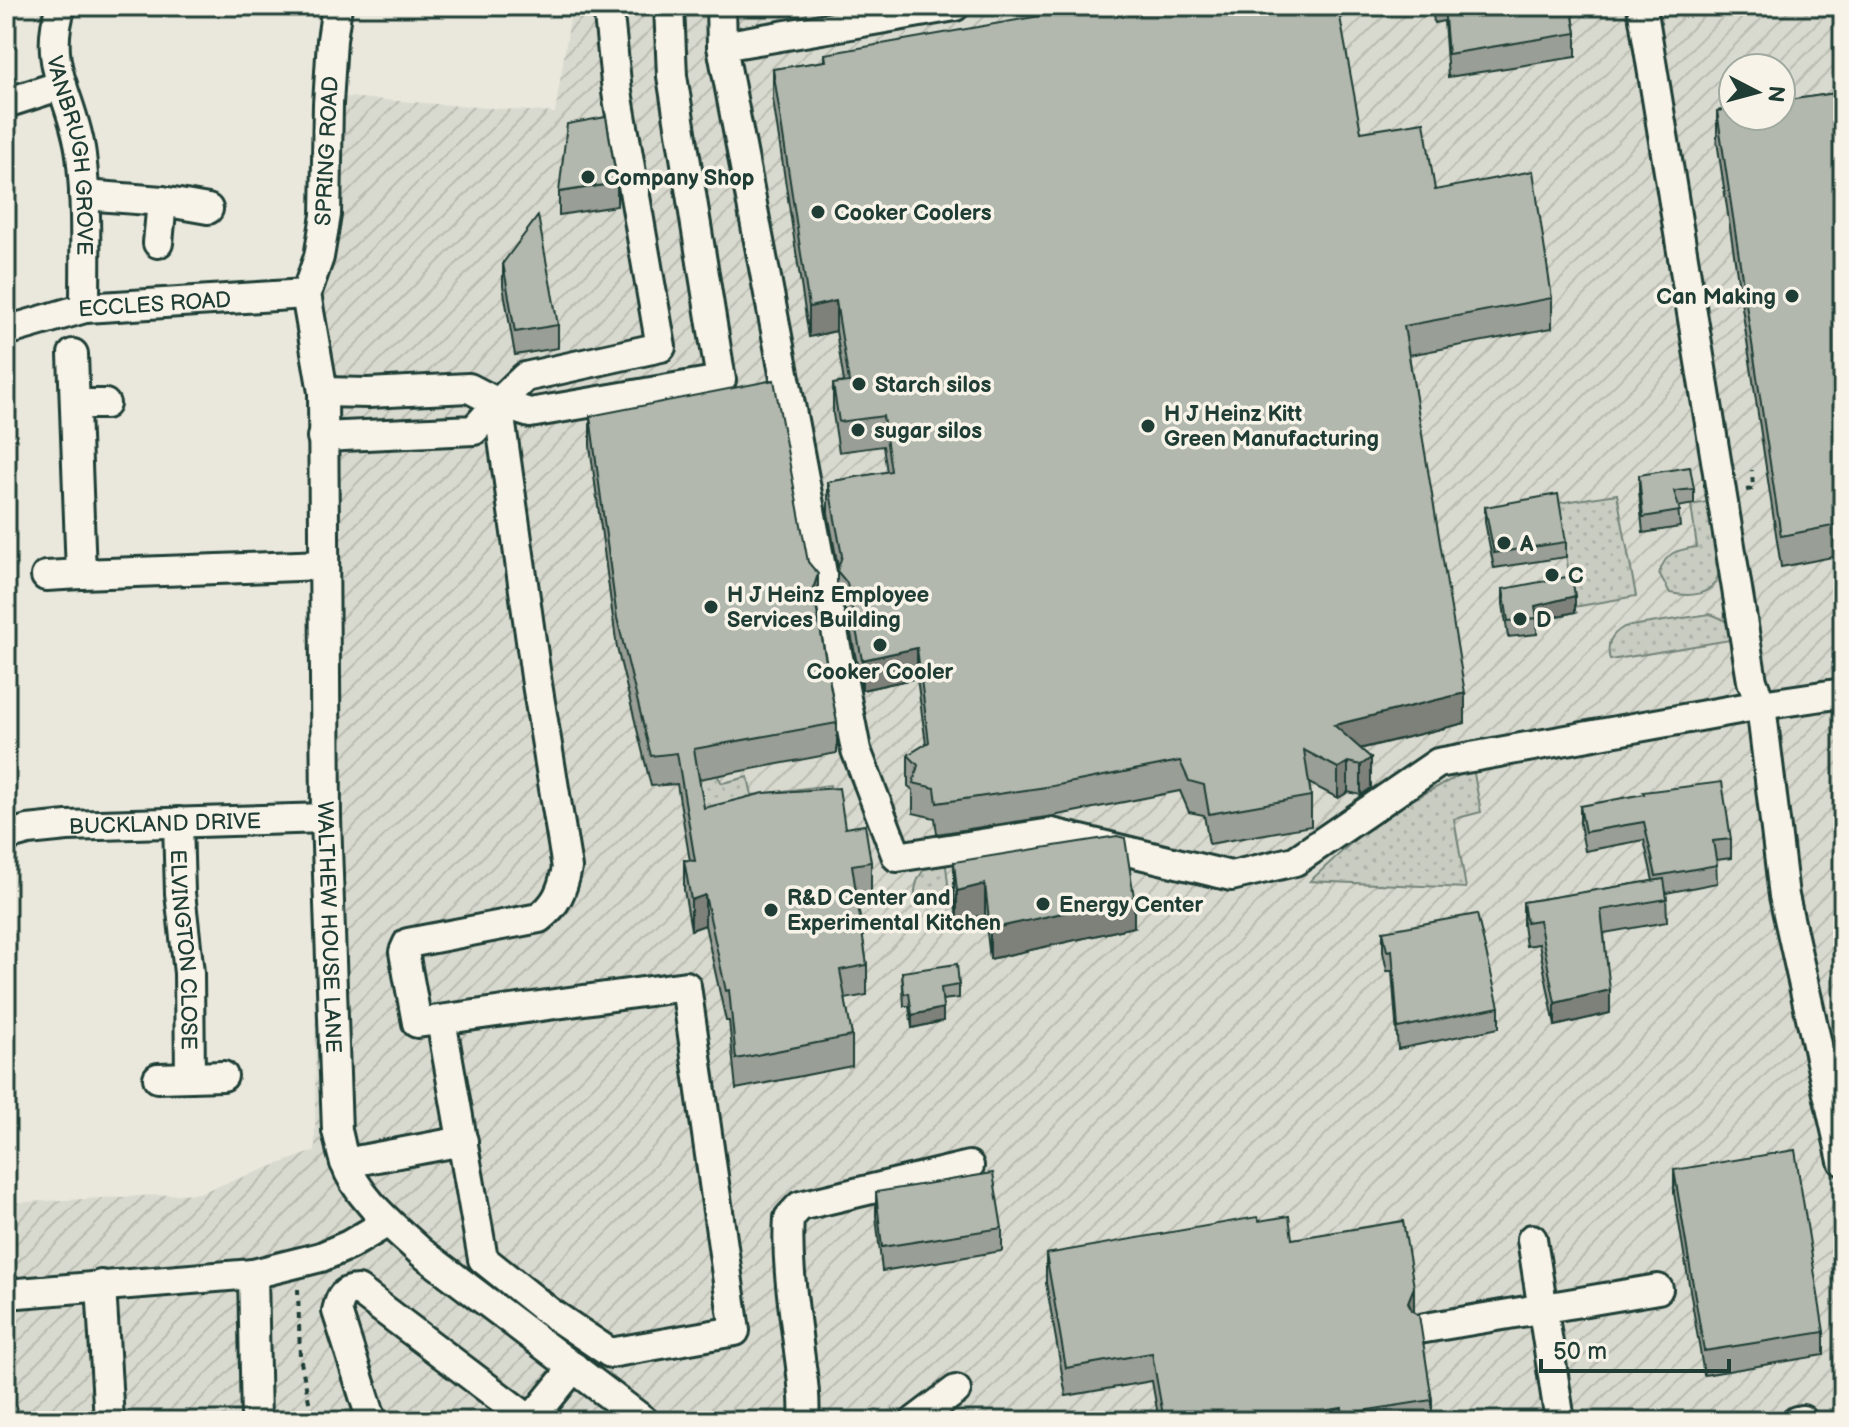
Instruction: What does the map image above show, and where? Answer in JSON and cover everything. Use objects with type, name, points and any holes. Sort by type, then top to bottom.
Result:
[{"type":"street","name":"VANBRUGH GROVE","points":[[61,6],[56,22],[54,56],[81,151],[85,308]]},
{"type":"street","name":"SPRING ROAD","points":[[306,294],[319,257],[326,215],[328,104],[337,6]]},
{"type":"street","points":[[322,437],[474,430],[525,377],[661,347],[617,92],[608,6]]},
{"type":"street","points":[[323,392],[469,388],[498,403],[530,413],[721,380],[672,76],[669,6]]},
{"type":"street","points":[[721,6],[722,46],[856,750],[897,857],[1052,833],[1231,876],[1295,861],[1438,763],[1843,693]]},
{"type":"street","points":[[722,46],[870,13],[955,6]]},
{"type":"street","points":[[1642,6],[1752,681],[1761,705],[1784,896],[1843,1161]]},
{"type":"street","points":[[6,103],[62,85]]},
{"type":"street","points":[[84,195],[162,201],[208,209]]},
{"type":"street","points":[[158,243],[162,201]]},
{"type":"street","name":"ECCLES ROAD","points":[[6,331],[85,308],[306,294]]},
{"type":"street","name":"WALTHEW HOUSE LANE","points":[[306,294],[323,392],[326,818],[337,1131],[345,1163],[388,1222],[421,1252],[641,1420]]},
{"type":"street","points":[[73,354],[81,574]]},
{"type":"street","points":[[441,1020],[483,1259],[548,1311],[610,1353],[735,1331],[686,986],[417,1023],[404,952],[408,943],[539,918],[554,906],[567,868],[537,684],[498,403]]},
{"type":"street","points":[[76,404],[105,404]]},
{"type":"street","points":[[46,576],[323,565]]},
{"type":"street","name":"BUCKLAND DRIVE","points":[[6,836],[67,826],[326,818]]},
{"type":"street","name":"ELVINGTON CLOSE","points":[[178,822],[180,893],[189,973],[190,1077]]},
{"type":"street","points":[[158,1078],[223,1076]]},
{"type":"street","points":[[345,1163],[463,1141]]},
{"type":"street","points":[[804,1421],[789,1218],[800,1206],[969,1166]]},
{"type":"street","points":[[6,1294],[253,1274],[298,1264],[349,1245],[388,1222]]},
{"type":"street","points":[[1532,1239],[1560,1421]]},
{"type":"street","points":[[253,1274],[256,1421]]},
{"type":"street","points":[[101,1285],[109,1421]]},
{"type":"street","points":[[1425,1328],[1658,1289]]},
{"type":"street","points":[[372,1421],[337,1311],[340,1297],[349,1290],[358,1290],[523,1415],[535,1415],[574,1367]]},
{"type":"street","points":[[915,1421],[956,1390]]},
{"type":"path","points":[[1740,491],[1753,489],[1752,470]]},
{"type":"path","points":[[298,1264],[300,1357],[313,1421]]},
{"type":"shaded area","points":[[572,6],[1843,6],[1843,986],[1833,988],[1827,1004],[1843,1063],[1843,1421],[6,1421],[6,1203],[199,1193],[315,1151],[319,95],[555,113]]},
{"type":"shaded area","points":[[1617,494],[1636,596],[1574,607],[1558,503]]},
{"type":"shaded area","points":[[1713,501],[1720,552],[1716,581],[1707,590],[1692,595],[1670,593],[1659,573],[1662,566],[1673,553],[1697,547],[1691,505]]},
{"type":"shaded area","points":[[1710,614],[1727,622],[1736,639],[1610,660],[1610,640],[1624,627]]},
{"type":"shaded area","points":[[1473,768],[1481,812],[1454,819],[1466,888],[1310,881],[1378,818]]},
{"type":"shaded area","points":[[717,775],[722,783],[748,777],[752,795],[830,785],[835,815],[704,839],[694,780]]},
{"type":"shaded area","points":[[945,858],[950,900],[915,905],[917,881],[922,872],[930,860]]},
{"type":"building","name":"H J Heinz Kitt Green Manufacturing","points":[[1096,6],[1338,6],[1361,132],[1424,122],[1435,190],[1533,171],[1552,298],[1404,326],[1465,693],[1334,725],[1371,758],[1361,765],[1348,762],[1338,768],[1304,750],[1311,796],[1209,814],[1204,785],[1189,781],[1180,761],[1053,786],[937,803],[935,788],[913,783],[918,765],[908,755],[929,742],[917,648],[862,660],[847,583],[837,571],[842,556],[828,482],[891,471],[883,416],[839,422],[833,384],[849,382],[836,301],[809,307],[773,69],[826,61],[825,54]]},
{"type":"building","points":[[1444,6],[1571,6],[1576,33],[1448,54]]},
{"type":"building","name":"Can Making","points":[[1843,92],[1843,524],[1781,536],[1720,132],[1797,132],[1797,99]]},
{"type":"building","name":"Company Shop","points":[[606,117],[617,183],[559,192],[567,124]]},
{"type":"building","points":[[538,216],[558,325],[515,332],[503,263]]},
{"type":"building","points":[[774,380],[808,562],[818,574],[813,589],[837,723],[694,749],[704,808],[764,793],[839,788],[845,828],[865,825],[871,862],[852,865],[867,965],[840,970],[852,1036],[736,1059],[729,990],[726,991],[705,895],[691,900],[684,860],[695,861],[677,753],[651,756],[617,618],[590,416]]},
{"type":"building","points":[[1690,467],[1694,489],[1674,491],[1680,511],[1643,517],[1639,475]]},
{"type":"building","points":[[1558,494],[1566,542],[1494,553],[1485,507]]},
{"type":"building","points":[[1572,576],[1575,596],[1535,606],[1537,618],[1508,621],[1503,589]]},
{"type":"building","points":[[1722,782],[1731,839],[1713,841],[1717,865],[1656,876],[1644,822],[1585,832],[1580,806],[1643,792]]},
{"type":"building","points":[[1117,836],[1125,838],[1134,897],[990,929],[985,884],[957,891],[954,862]]},
{"type":"building","points":[[1664,879],[1667,899],[1601,910],[1610,990],[1555,1003],[1539,920],[1526,922],[1523,902]]},
{"type":"building","points":[[1477,914],[1499,1007],[1398,1028],[1392,950],[1387,951],[1383,931]]},
{"type":"building","points":[[957,964],[959,985],[941,988],[943,1008],[912,1015],[909,993],[904,994],[902,972]]},
{"type":"building","points":[[1795,1150],[1824,1332],[1704,1351],[1674,1170]]},
{"type":"building","points":[[993,1173],[1002,1228],[882,1247],[876,1192]]},
{"type":"building","points":[[1289,1216],[1292,1239],[1403,1221],[1414,1287],[1408,1302],[1411,1310],[1419,1315],[1432,1400],[1343,1414],[1342,1408],[1291,1416],[1292,1421],[1164,1421],[1152,1353],[1066,1368],[1046,1254],[1257,1217],[1259,1221]]},
{"type":"place","name":"Company Shop","points":[[588,177]]},
{"type":"place","name":"Cooker Coolers","points":[[818,212]]},
{"type":"place","name":"Can Making","points":[[1792,296]]},
{"type":"place","name":"Starch silos","points":[[859,384]]},
{"type":"place","name":"H J Heinz Kitt Green Manufacturing","points":[[1148,426]]},
{"type":"place","name":"sugar silos","points":[[858,430]]},
{"type":"place","name":"A","points":[[1504,543]]},
{"type":"place","name":"C","points":[[1552,575]]},
{"type":"place","name":"H J Heinz Employee Services Building","points":[[711,607]]},
{"type":"place","name":"D","points":[[1520,619]]},
{"type":"place","name":"Cooker Cooler","points":[[880,645]]},
{"type":"place","name":"Energy Center","points":[[1043,904]]},
{"type":"place","name":"R&D Center and Experimental Kitchen","points":[[771,910]]}]
